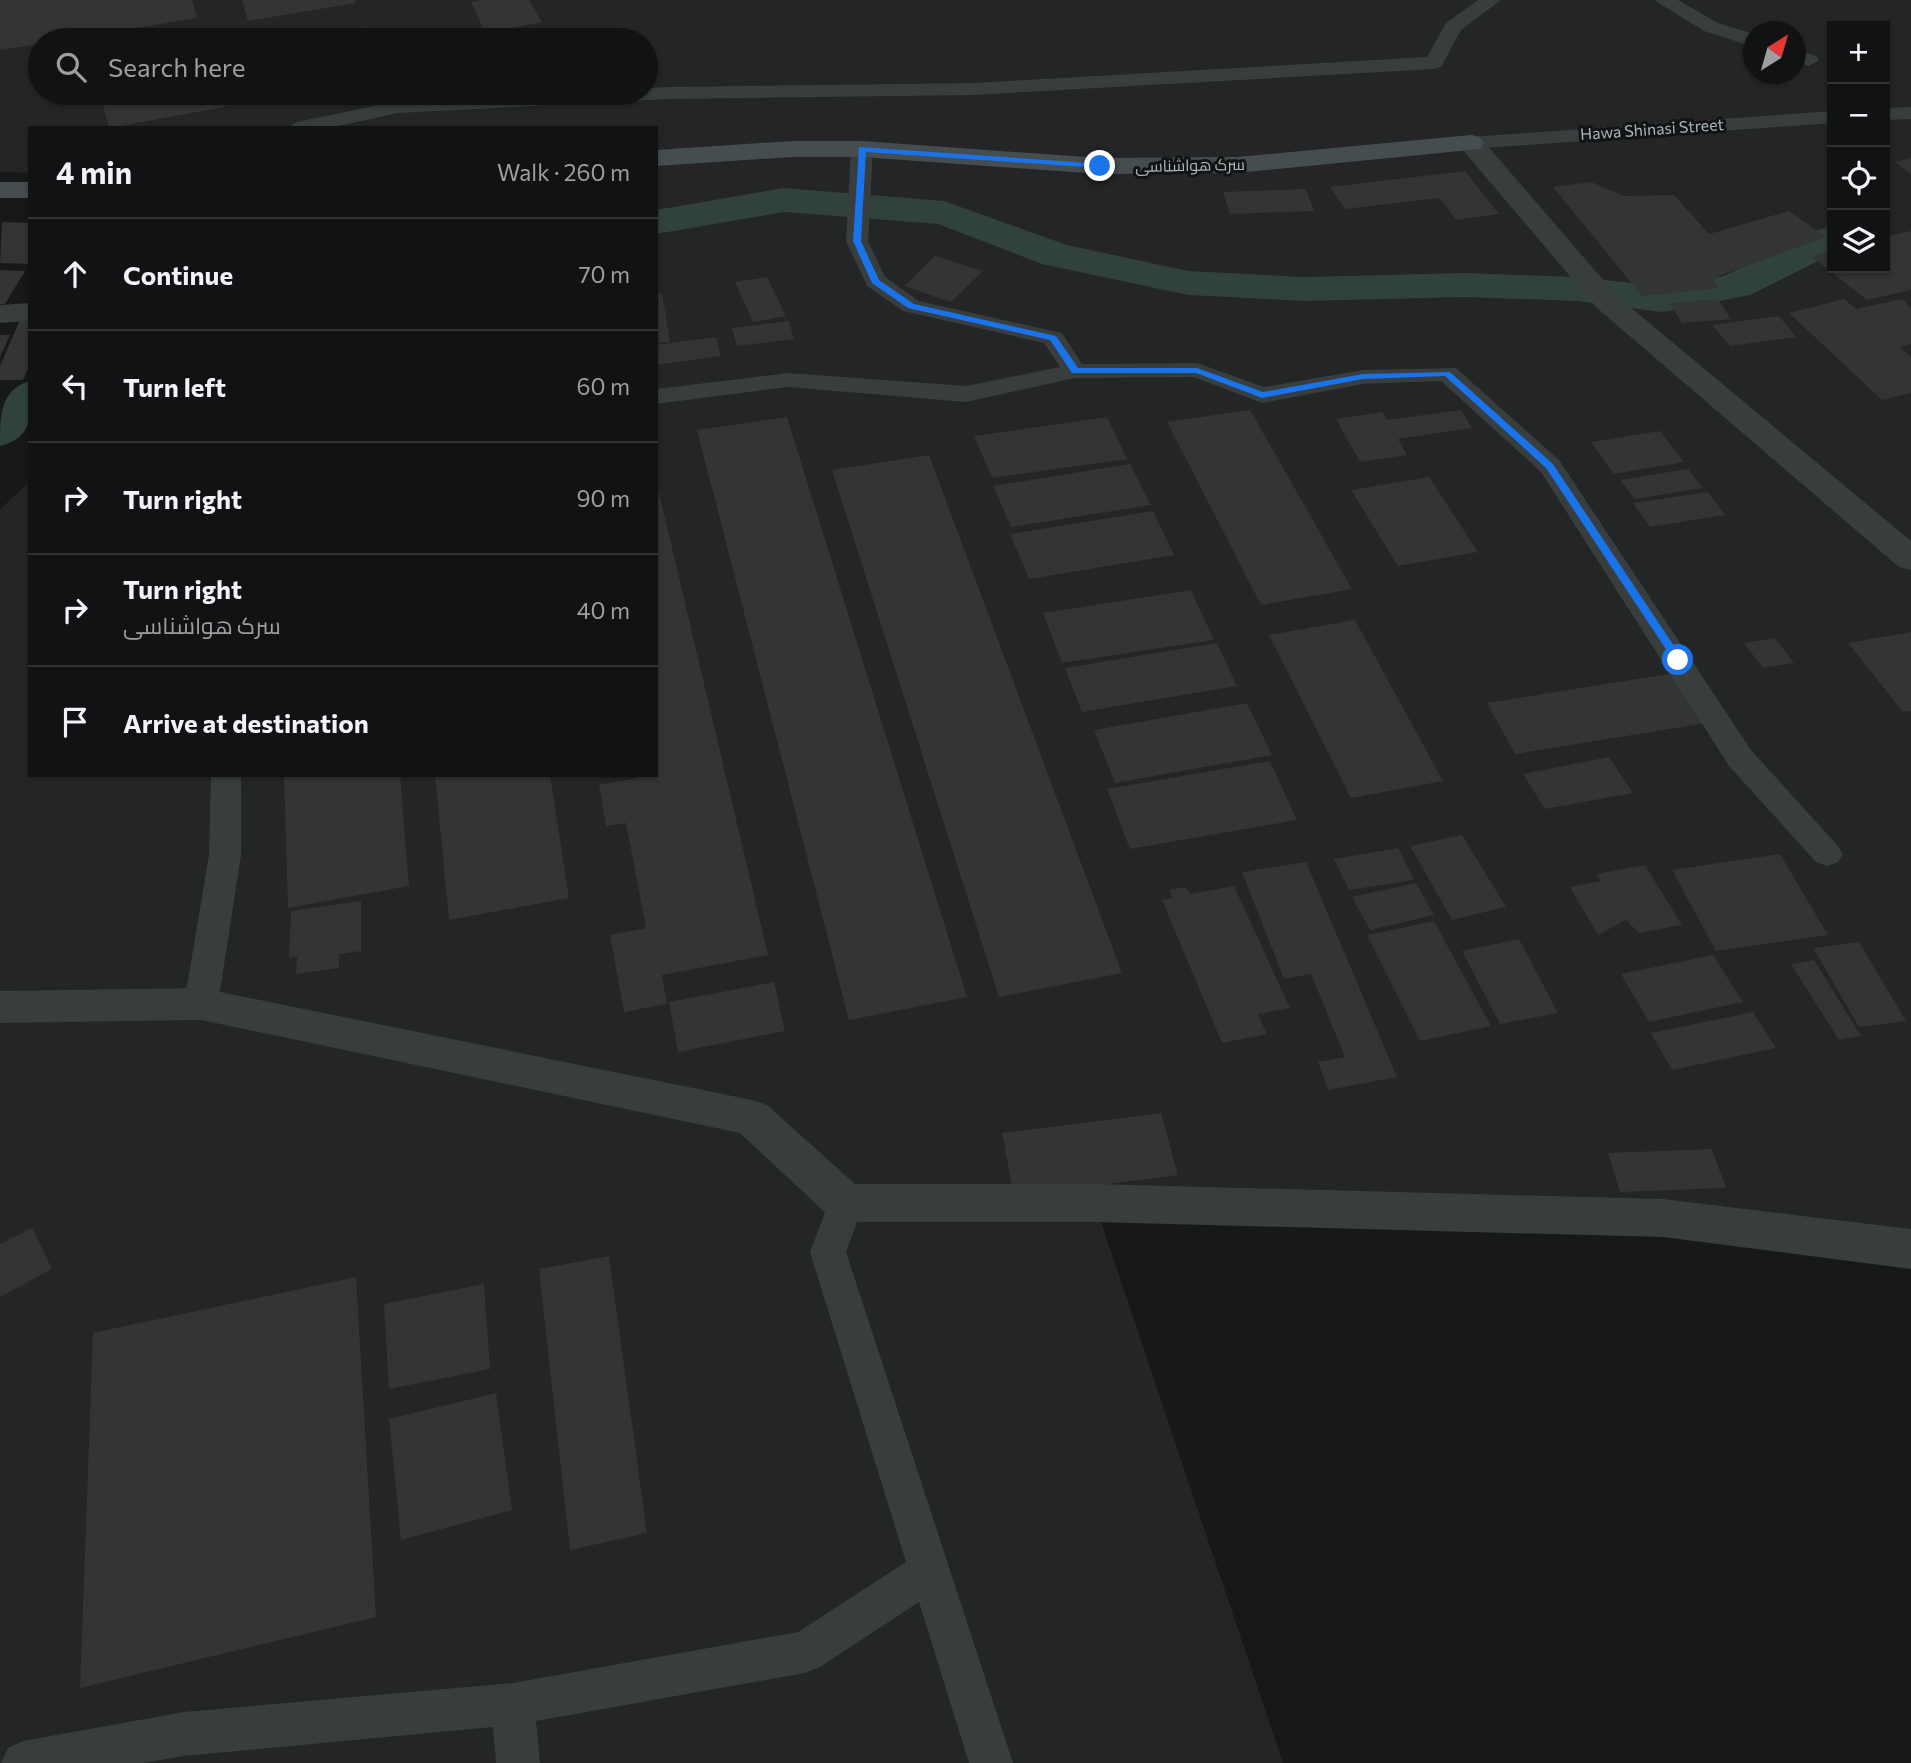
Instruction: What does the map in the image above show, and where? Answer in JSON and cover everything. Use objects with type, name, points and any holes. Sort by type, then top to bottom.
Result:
[{"type":"street","name":"سرک هواشناسی","points":[[658,158],[792,149],[862,149],[1100,166],[1237,165],[1471,143]]},
{"type":"street","points":[[1471,143],[1607,302],[1911,559]]},
{"type":"street","points":[[0,190],[28,190]]},
{"type":"street","points":[[0,314],[28,312]]},
{"type":"street","points":[[0,1007],[201,1004],[752,1118],[846,1203],[1095,1203],[1663,1218],[1911,1249]]},
{"type":"lane","points":[[658,94],[973,89],[1434,63],[1453,27],[1491,0]]},
{"type":"lane","points":[[1664,0],[1711,27],[1743,37]]},
{"type":"lane","points":[[307,126],[398,107],[437,105]]},
{"type":"lane","points":[[1890,114],[1911,113]]},
{"type":"lane","name":"Hawa Shinasi Street","points":[[1471,143],[1827,117]]},
{"type":"lane","points":[[862,149],[857,241],[875,281],[911,306],[1053,338],[1075,371]]},
{"type":"lane","points":[[658,397],[788,380],[966,394],[1075,371],[1197,370],[1262,395],[1363,377],[1447,373],[1550,466],[1740,758],[1827,855]]},
{"type":"lane","points":[[201,1004],[225,855],[226,777]]},
{"type":"lane","points":[[846,1203],[828,1252],[991,1763]]},
{"type":"lane","points":[[23,1763],[184,1734],[513,1704],[806,1652],[929,1571]]},
{"type":"lane","points":[[513,1704],[518,1763]]},
{"type":"shaded area","points":[[0,0],[1911,0],[1911,1249],[1095,1204],[1283,1763],[0,1763],[0,509],[28,483],[28,777],[658,777],[658,126],[28,126],[28,173],[0,172]]},
{"type":"building","points":[[0,0],[192,0],[197,18],[135,28],[28,28],[28,46],[0,50]]},
{"type":"building","points":[[242,0],[355,0],[356,3],[248,21]]},
{"type":"building","points":[[529,0],[542,22],[511,28],[483,28],[471,2]]},
{"type":"building","points":[[103,105],[235,105],[120,126],[108,126]]},
{"type":"building","points":[[1911,158],[1911,174],[1895,162]]},
{"type":"building","points":[[1465,171],[1499,214],[1456,220],[1440,198],[1345,209],[1330,187]]},
{"type":"building","points":[[1591,182],[1624,196],[1674,195],[1709,234],[1789,211],[1826,237],[1713,278],[1718,288],[1642,296],[1553,187]]},
{"type":"building","points":[[1306,189],[1314,211],[1230,214],[1223,192]]},
{"type":"building","points":[[2,222],[28,223],[28,264],[0,263]]},
{"type":"building","points":[[1911,231],[1911,290],[1867,300],[1833,273],[1890,273],[1890,236]]},
{"type":"building","points":[[1827,252],[1827,269],[1811,256]]},
{"type":"building","points":[[935,256],[983,271],[951,302],[904,286]]},
{"type":"building","points":[[0,270],[25,271],[5,304],[0,304]]},
{"type":"building","points":[[767,277],[786,316],[753,322],[735,282]]},
{"type":"building","points":[[658,293],[662,293],[670,342],[658,343]]},
{"type":"building","points":[[1718,299],[1731,319],[1682,323],[1669,303]]},
{"type":"building","points":[[1844,299],[1856,309],[1902,299],[1911,308],[1911,344],[1900,347],[1911,357],[1911,393],[1882,400],[1789,313]]},
{"type":"building","points":[[22,315],[28,315],[28,369],[23,380],[0,380],[0,366]]},
{"type":"building","points":[[1779,316],[1796,337],[1730,346],[1712,325]]},
{"type":"building","points":[[789,321],[794,339],[737,346],[732,328]]},
{"type":"building","points":[[0,335],[10,335],[0,357]]},
{"type":"building","points":[[716,337],[721,356],[658,365],[658,345]]},
{"type":"building","points":[[1250,410],[1352,589],[1261,605],[1167,422]]},
{"type":"building","points":[[1461,410],[1472,428],[1398,439],[1407,455],[1360,462],[1336,419],[1382,412],[1387,420]]},
{"type":"building","points":[[787,417],[967,997],[849,1020],[697,430]]},
{"type":"building","points":[[1107,417],[1127,459],[992,478],[974,436]]},
{"type":"building","points":[[1660,431],[1684,462],[1614,474],[1591,442]]},
{"type":"building","points":[[929,455],[1122,973],[999,997],[832,470]]},
{"type":"building","points":[[1130,464],[1151,505],[1011,527],[993,486]]},
{"type":"building","points":[[1688,469],[1703,488],[1635,499],[1620,480]]},
{"type":"building","points":[[1429,477],[1478,552],[1398,566],[1351,490]]},
{"type":"building","points":[[658,488],[768,955],[662,975],[667,1004],[624,1012],[610,935],[646,928],[626,823],[606,826],[599,785],[658,777]]},
{"type":"building","points":[[1708,492],[1725,515],[1650,527],[1633,503]]},
{"type":"building","points":[[1153,511],[1174,555],[1029,579],[1010,534]]},
{"type":"building","points":[[1191,590],[1214,640],[1062,663],[1043,613]]},
{"type":"building","points":[[1355,620],[1443,781],[1351,798],[1269,635]]},
{"type":"building","points":[[1911,632],[1911,711],[1903,712],[1848,643]]},
{"type":"building","points":[[1775,638],[1794,663],[1763,668],[1744,643]]},
{"type":"building","points":[[1217,643],[1237,686],[1082,712],[1065,668]]},
{"type":"building","points":[[1675,673],[1707,723],[1515,754],[1487,703]]},
{"type":"building","points":[[1247,703],[1272,755],[1115,783],[1094,730]]},
{"type":"building","points":[[1609,757],[1633,793],[1545,809],[1523,774]]},
{"type":"building","points":[[1270,761],[1297,820],[1130,849],[1107,789]]},
{"type":"building","points":[[284,777],[400,777],[409,886],[288,908]]},
{"type":"building","points":[[435,777],[550,777],[569,898],[449,920]]},
{"type":"building","points":[[1462,835],[1506,907],[1452,920],[1410,846]]},
{"type":"building","points":[[1398,848],[1414,880],[1349,890],[1334,859]]},
{"type":"building","points":[[1780,854],[1828,935],[1716,951],[1672,870]]},
{"type":"building","points":[[1306,862],[1397,1077],[1328,1090],[1318,1062],[1345,1057],[1311,974],[1284,979],[1242,872]]},
{"type":"building","points":[[1645,865],[1682,925],[1639,933],[1626,920],[1598,935],[1570,887],[1601,881],[1596,874]]},
{"type":"building","points":[[1416,883],[1434,915],[1370,930],[1352,897]]},
{"type":"building","points":[[1234,886],[1290,1008],[1258,1014],[1267,1034],[1222,1043],[1162,900],[1172,898],[1169,890],[1186,887],[1190,894]]},
{"type":"building","points":[[361,901],[361,951],[339,954],[339,968],[296,974],[297,957],[289,958],[291,911]]},
{"type":"building","points":[[1434,921],[1491,1026],[1420,1041],[1367,935]]},
{"type":"building","points":[[1519,939],[1558,1013],[1500,1024],[1462,951]]},
{"type":"building","points":[[1859,942],[1906,1021],[1859,1027],[1813,948]]},
{"type":"building","points":[[1713,955],[1743,1002],[1649,1022],[1621,974]]},
{"type":"building","points":[[1814,960],[1861,1036],[1839,1040],[1791,964]]},
{"type":"building","points":[[774,982],[785,1031],[678,1052],[669,1002]]},
{"type":"building","points":[[1753,1012],[1776,1048],[1672,1070],[1651,1033]]},
{"type":"building","points":[[1161,1113],[1178,1175],[1014,1196],[1002,1133]]},
{"type":"building","points":[[1712,1149],[1726,1188],[1620,1192],[1608,1153]]},
{"type":"building","points":[[32,1228],[52,1269],[0,1297],[0,1244]]},
{"type":"building","points":[[609,1256],[647,1533],[570,1550],[539,1269]]},
{"type":"building","points":[[356,1277],[376,1617],[80,1688],[93,1333]]},
{"type":"building","points":[[484,1284],[490,1369],[389,1389],[384,1304]]},
{"type":"building","points":[[496,1393],[512,1510],[401,1540],[389,1419]]},
{"type":"waterway","points":[[658,222],[784,200],[944,213],[1056,255],[1188,283],[1304,289],[1465,285],[1577,289],[1662,299],[1735,286],[1827,241]]},
{"type":"waterway","points":[[0,432],[28,397]]},
{"type":"route","points":[[1100,166],[862,149],[857,241],[875,281],[911,306],[1053,338],[1075,371],[1197,370],[1262,395],[1363,377],[1447,373],[1550,466],[1678,660]]}]
